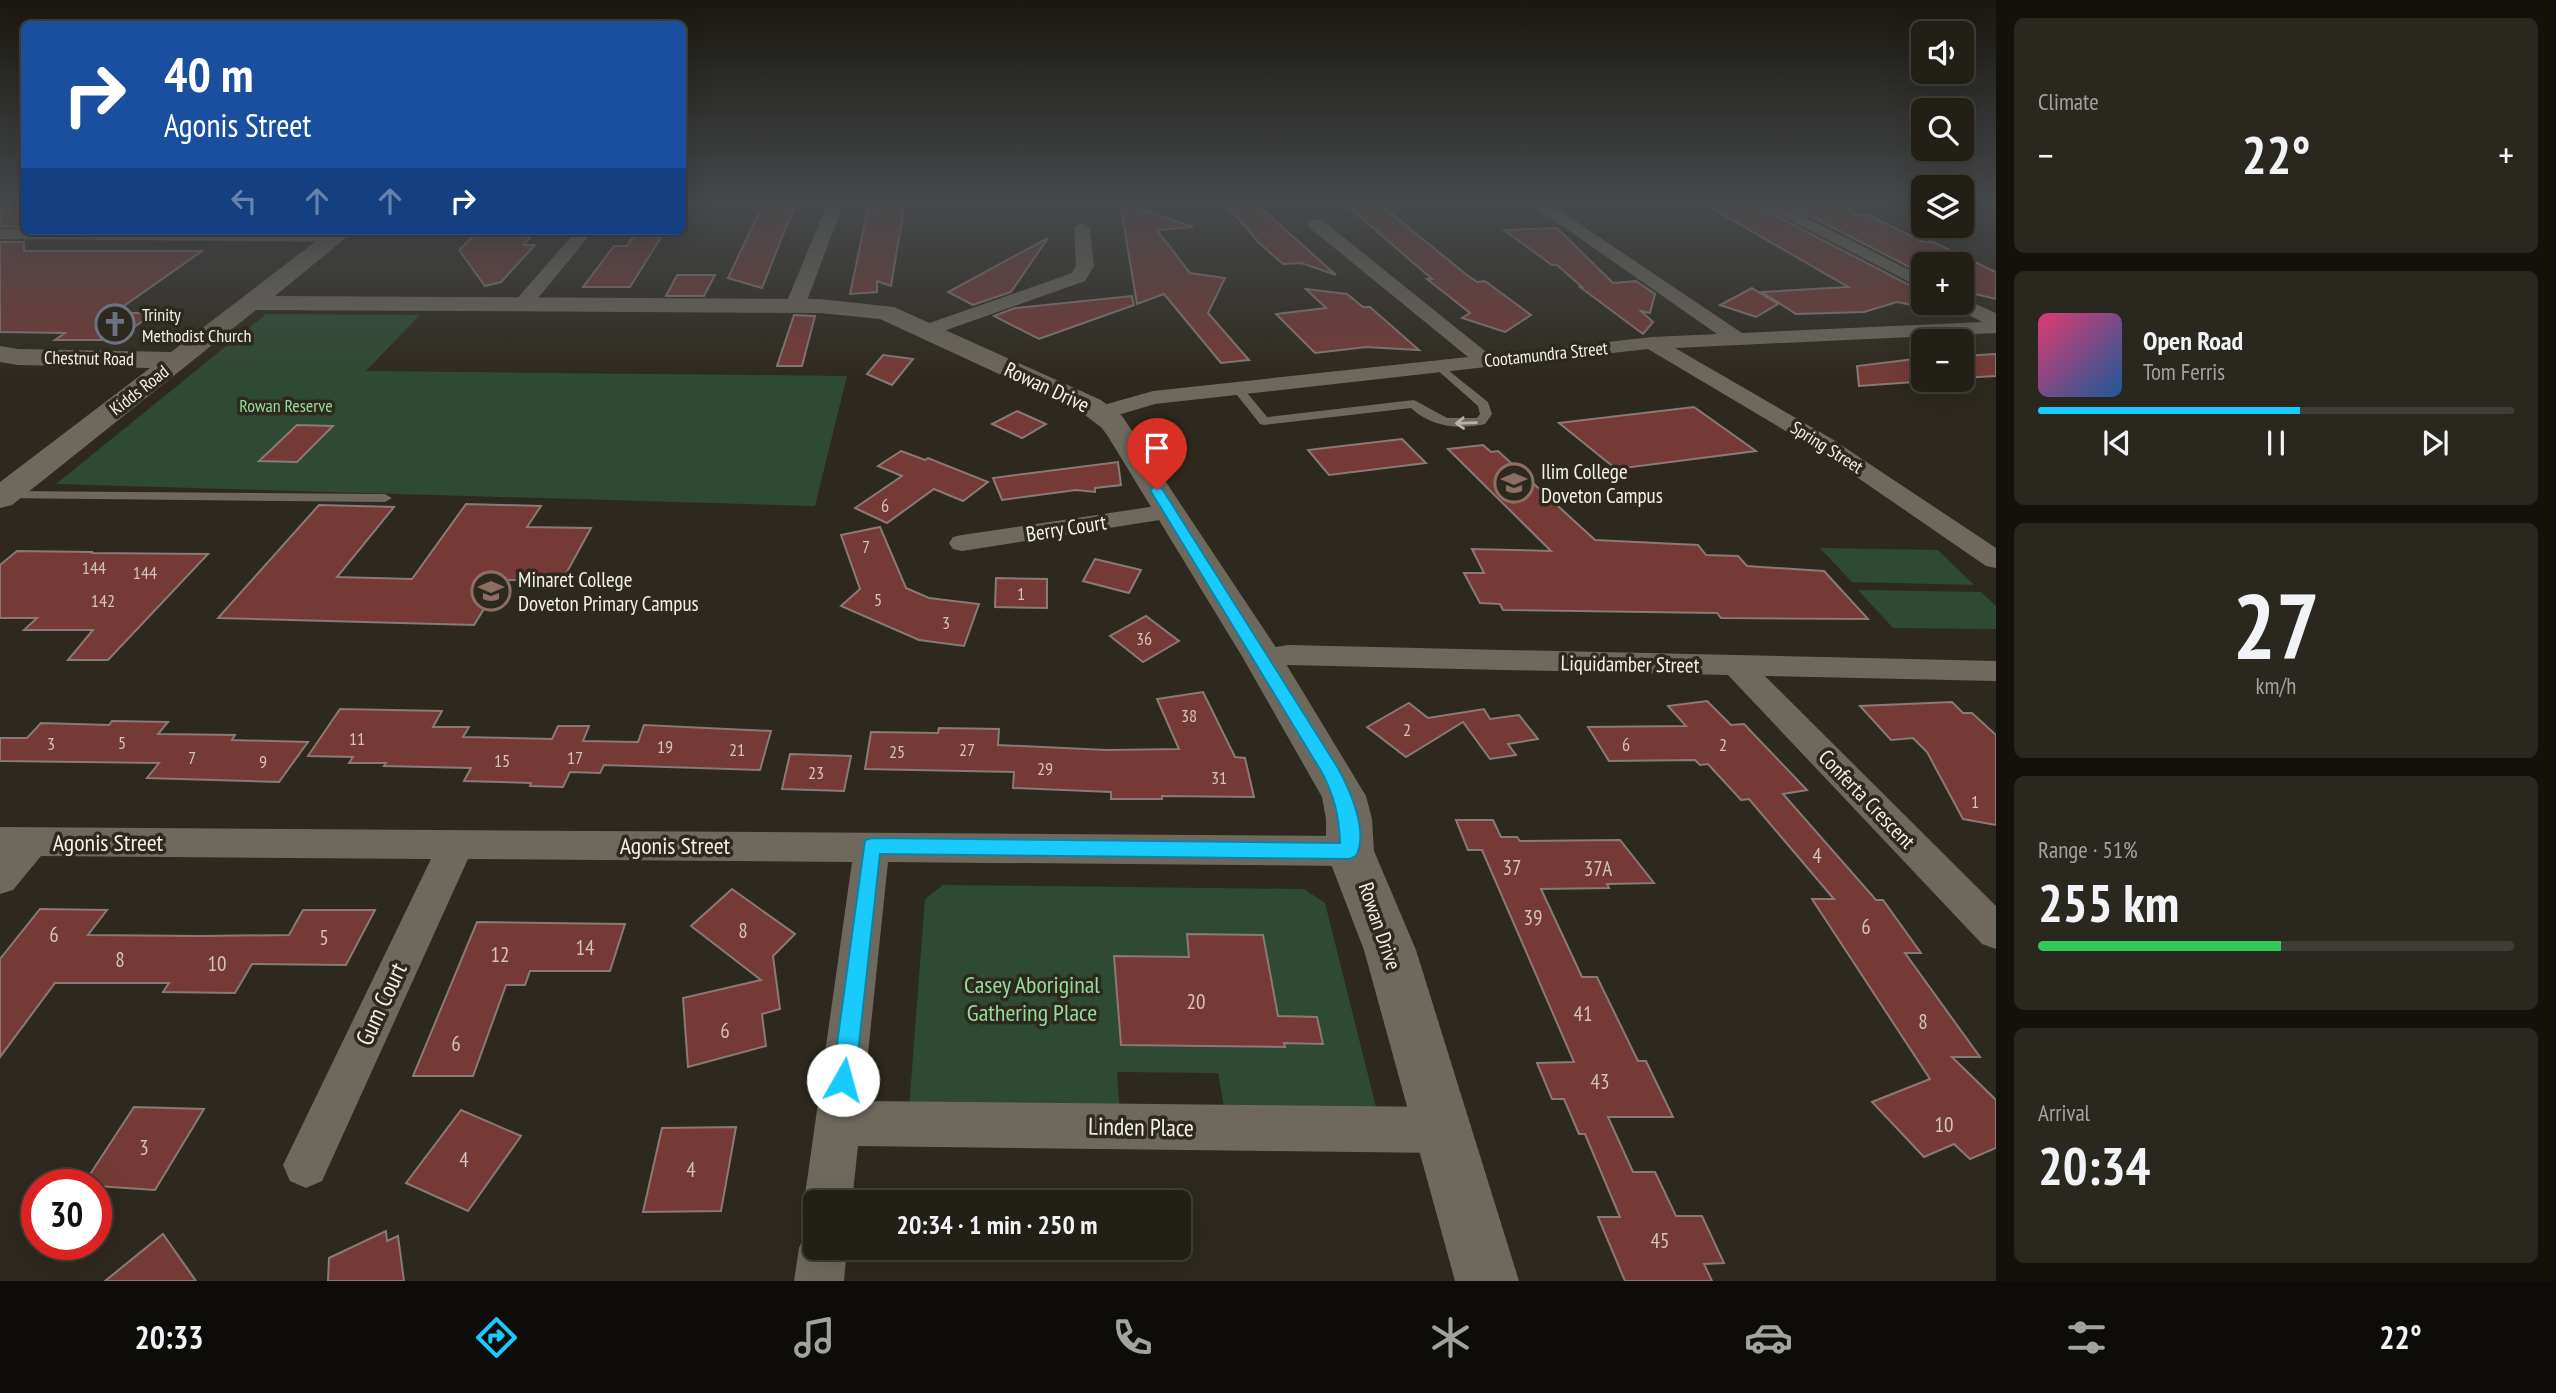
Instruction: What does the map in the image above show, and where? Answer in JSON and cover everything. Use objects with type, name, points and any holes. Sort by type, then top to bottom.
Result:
[{"type":"street","name":"Kidds Road","points":[[2,496],[305,262]]},
{"type":"street","points":[[522,305],[559,262]]},
{"type":"street","points":[[795,306],[812,262]]},
{"type":"street","points":[[928,330],[1079,277],[1085,262]]},
{"type":"street","points":[[1363,262],[1484,360]]},
{"type":"street","points":[[1624,262],[1737,338]]},
{"type":"street","points":[[1880,262],[1911,278]]},
{"type":"street","name":"Rowan Drive","points":[[252,303],[795,306],[885,312],[1101,413],[1122,435],[1263,658],[1343,796],[1349,819],[1350,851],[1362,874],[1390,950],[1487,1281]]},
{"type":"street","points":[[1974,310],[1996,321]]},
{"type":"street","name":"Cootamundra Street","points":[[1101,413],[1153,398],[1652,343],[1996,327]]},
{"type":"street","name":"Spring Street","points":[[1652,343],[1824,444],[1996,560]]},
{"type":"street","name":"Chestnut Road","points":[[0,354],[18,357],[178,360]]},
{"type":"street","name":"Berry Court","points":[[961,543],[1170,512]]},
{"type":"street","name":"Liquidamber Street","points":[[1263,658],[1288,655],[1996,671]]},
{"type":"street","name":"Conferta Crescent","points":[[1737,666],[1996,932]]},
{"type":"street","points":[[0,879],[16,841]]},
{"type":"street","name":"Agonis Street","points":[[16,841],[1350,851]]},
{"type":"street","name":"Gum Court","points":[[306,1165],[457,843]]},
{"type":"street","points":[[830,1190],[872,846]]},
{"type":"street","name":"Linden Place","points":[[838,1123],[1444,1130]]},
{"type":"street","points":[[819,1281],[822,1260]]},
{"type":"lane","points":[[1239,390],[1264,421],[1414,404],[1435,418],[1450,423],[1481,421],[1486,414],[1484,405],[1439,366]]},
{"type":"lane","points":[[2,496],[385,498]]},
{"type":"green space","name":"Rowan Reserve","points":[[266,314],[420,315],[366,371],[847,376],[815,506],[56,484]]},
{"type":"green space","points":[[1820,548],[1938,550],[1974,585],[1852,582]]},
{"type":"green space","points":[[1858,590],[1981,592],[1996,606],[1996,629],[1893,628]]},
{"type":"green space","name":"Casey Aboriginal Gathering Place","points":[[943,885],[1304,889],[1325,903],[1378,1115],[1225,1113],[1218,1073],[1117,1072],[1120,1112],[909,1109],[925,899]]},
{"type":"building","points":[[0,262],[187,262],[114,313],[154,313],[116,340],[55,340],[65,333],[0,332]]},
{"type":"building","points":[[468,262],[520,262],[501,282],[485,286]]},
{"type":"building","points":[[602,262],[646,262],[630,287],[583,287]]},
{"type":"building","points":[[736,262],[772,262],[762,288],[728,278]]},
{"type":"building","points":[[857,262],[895,262],[891,286],[877,281],[877,292],[850,294]]},
{"type":"building","points":[[1004,262],[1032,262],[1011,292],[973,305],[948,292]]},
{"type":"building","points":[[1130,262],[1181,262],[1190,273],[1225,278],[1208,313],[1249,360],[1221,363],[1164,294],[1137,304]]},
{"type":"building","points":[[1280,262],[1321,262],[1336,275],[1301,263]]},
{"type":"building","points":[[1412,262],[1451,262],[1477,282],[1485,281],[1531,315],[1505,332],[1462,318],[1470,313],[1427,279],[1432,279]]},
{"type":"building","points":[[1548,262],[1591,262],[1613,283],[1636,281],[1655,294],[1650,313],[1641,311],[1653,322],[1643,334],[1580,287],[1557,265]]},
{"type":"building","points":[[1804,262],[1865,262],[1911,286],[1911,305],[1897,302],[1864,312],[1796,314],[1762,292],[1848,287]]},
{"type":"building","points":[[1899,262],[1911,262],[1911,268]]},
{"type":"building","points":[[1974,262],[1996,272],[1996,299],[1974,294]]},
{"type":"building","points":[[677,275],[715,275],[704,296],[666,296]]},
{"type":"building","points":[[1752,288],[1778,304],[1756,317],[1720,305]]},
{"type":"building","points":[[1306,289],[1347,294],[1363,307],[1370,307],[1419,350],[1366,347],[1315,353],[1276,314],[1326,308]]},
{"type":"building","points":[[1132,296],[1134,305],[1039,339],[994,316],[1015,308]]},
{"type":"building","points":[[794,315],[815,316],[802,366],[777,366]]},
{"type":"building","points":[[1996,354],[1996,376],[1974,377],[1974,355]]},
{"type":"building","points":[[883,355],[913,359],[892,385],[867,374]]},
{"type":"building","points":[[1911,359],[1911,382],[1859,386],[1857,366]]},
{"type":"building","points":[[1694,407],[1756,451],[1616,469],[1559,423]]},
{"type":"building","points":[[1017,411],[1046,424],[1022,438],[992,424]]},
{"type":"building","points":[[297,425],[333,426],[297,462],[259,461]]},
{"type":"building","points":[[1402,439],[1426,463],[1329,475],[1308,450]]},
{"type":"building","points":[[1483,445],[1491,452],[1498,451],[1595,540],[1698,545],[1706,555],[1738,556],[1747,566],[1824,571],[1868,619],[1721,618],[1717,613],[1503,610],[1500,604],[1480,603],[1464,573],[1484,573],[1472,549],[1551,551],[1448,449]]},
{"type":"building","points":[[901,451],[925,460],[928,458],[988,482],[963,501],[934,489],[887,523],[855,508],[902,476],[878,466]]},
{"type":"building","points":[[1118,462],[1121,485],[1095,488],[1095,492],[1076,490],[1002,500],[993,478]]},
{"type":"building","points":[[466,504],[541,506],[527,527],[591,528],[562,581],[502,580],[474,625],[218,618],[319,505],[394,507],[337,577],[412,579]]},
{"type":"building","points":[[880,527],[906,588],[929,598],[979,604],[964,646],[919,640],[841,606],[860,589],[841,535]]},
{"type":"building","points":[[17,551],[208,554],[108,660],[68,660],[93,630],[24,630],[37,618],[0,618],[0,565]]},
{"type":"building","points":[[1095,559],[1141,570],[1129,593],[1083,581]]},
{"type":"building","points":[[996,578],[1047,579],[1047,608],[995,607]]},
{"type":"building","points":[[1146,616],[1179,641],[1143,662],[1110,636]]},
{"type":"building","points":[[1203,692],[1235,757],[1245,758],[1254,797],[1162,796],[1162,799],[1111,799],[1111,792],[1013,788],[1014,772],[865,769],[871,732],[938,733],[939,728],[999,729],[998,745],[1107,750],[1179,749],[1157,699]]},
{"type":"building","points":[[1707,701],[1731,725],[1744,724],[1807,790],[1783,794],[1876,900],[1883,900],[1921,953],[1905,953],[1980,1057],[1952,1057],[1996,1100],[1996,1148],[1970,1159],[1954,1144],[1924,1157],[1872,1102],[1930,1079],[1812,899],[1834,899],[1749,799],[1741,800],[1708,764],[1700,765],[1695,760],[1609,761],[1588,727],[1686,726],[1668,706]]},
{"type":"building","points":[[1952,702],[1963,713],[1972,713],[1996,735],[1996,825],[1963,819],[1927,752],[1913,738],[1891,740],[1860,706]]},
{"type":"building","points":[[1409,703],[1428,718],[1484,709],[1490,719],[1519,715],[1538,739],[1508,744],[1516,755],[1490,759],[1463,722],[1406,757],[1367,727]]},
{"type":"building","points":[[340,709],[442,711],[433,727],[469,727],[463,737],[552,739],[558,726],[589,726],[583,741],[638,742],[644,725],[771,731],[760,770],[604,765],[600,773],[570,772],[563,787],[530,786],[531,783],[464,781],[471,768],[384,766],[386,763],[349,763],[353,757],[308,756]]},
{"type":"building","points":[[112,721],[168,722],[158,734],[235,735],[232,740],[308,742],[279,782],[147,778],[159,763],[0,761],[0,738],[27,738],[41,723],[109,725]]},
{"type":"building","points":[[790,754],[851,756],[844,791],[782,789]]},
{"type":"building","points":[[1456,820],[1493,820],[1501,837],[1517,837],[1520,841],[1620,840],[1654,883],[1607,884],[1609,888],[1541,889],[1582,977],[1597,977],[1638,1061],[1646,1061],[1673,1117],[1608,1117],[1633,1172],[1655,1172],[1676,1216],[1702,1216],[1724,1263],[1704,1264],[1712,1281],[1625,1281],[1598,1217],[1620,1217],[1585,1134],[1579,1134],[1564,1099],[1552,1099],[1537,1063],[1574,1062],[1482,850],[1468,850]]},
{"type":"building","points":[[732,889],[795,934],[773,956],[780,1009],[762,1014],[766,1046],[688,1067],[683,998],[761,980],[691,926]]},
{"type":"building","points":[[40,909],[107,910],[88,935],[200,936],[289,935],[303,910],[375,910],[346,965],[252,964],[235,993],[163,992],[169,983],[55,983],[0,1057],[0,959]]},
{"type":"building","points":[[477,922],[625,924],[610,971],[530,971],[525,985],[506,985],[473,1076],[413,1076]]},
{"type":"building","points":[[1187,934],[1263,935],[1278,1016],[1317,1017],[1323,1044],[1284,1043],[1285,1047],[1121,1045],[1114,956],[1189,957]]},
{"type":"building","points":[[134,1107],[204,1109],[155,1190],[112,1187],[112,1169],[93,1169]]},
{"type":"building","points":[[461,1110],[521,1136],[468,1211],[406,1183]]},
{"type":"building","points":[[736,1127],[721,1211],[643,1212],[662,1128]]},
{"type":"building","points":[[386,1231],[387,1241],[398,1236],[404,1281],[328,1281],[329,1258]]},
{"type":"building","points":[[163,1234],[196,1281],[105,1281]]},
{"type":"place","name":"Trinity Methodist Church","points":[[115,324]]},
{"type":"place","name":"Ilim College Doveton Campus","points":[[1514,483]]},
{"type":"place","name":"Minaret College Doveton Primary Campus","points":[[491,591]]},
{"type":"route","points":[[843,1080],[872,846],[1350,851],[1349,819],[1343,796],[1329,768],[1157,490]]}]
